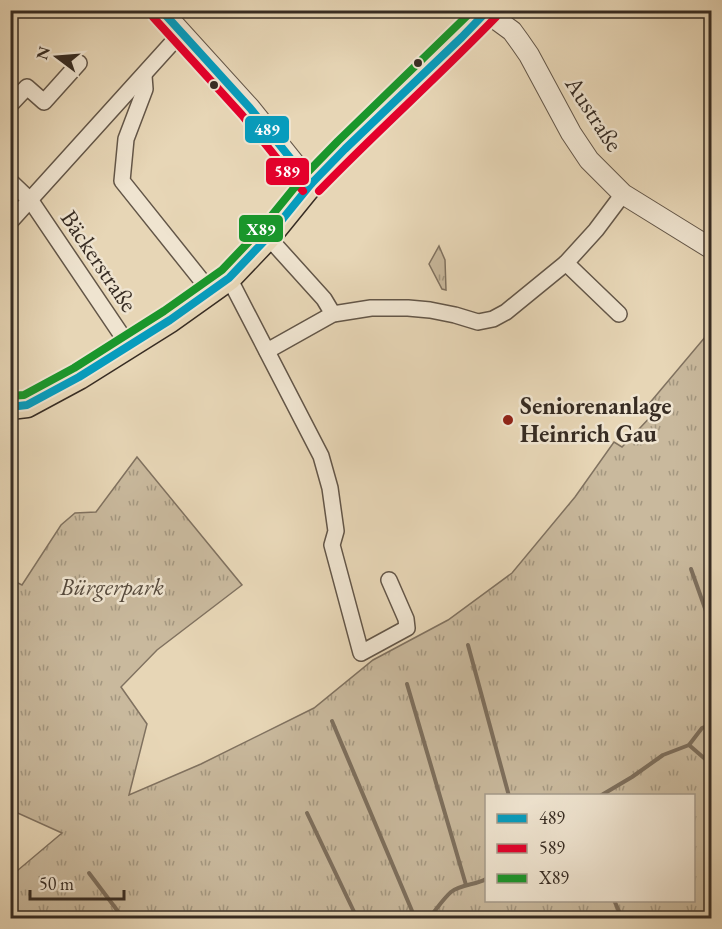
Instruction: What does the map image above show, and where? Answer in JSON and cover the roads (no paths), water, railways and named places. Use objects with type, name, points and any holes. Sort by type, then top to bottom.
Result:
[{"type":"main road","points":[[10,407],[27,405],[79,377],[170,320],[220,284],[268,237],[311,184],[345,149],[486,11]]},
{"type":"street","points":[[161,10],[250,108],[311,184]]},
{"type":"street","name":"Austraße","points":[[510,10],[512,31]]},
{"type":"street","name":"Austraße","points":[[486,11],[512,31],[529,55],[571,133],[589,160],[623,194],[711,248]]},
{"type":"street","points":[[10,222],[181,33]]},
{"type":"street","points":[[10,105],[27,87],[44,102],[79,63]]},
{"type":"street","points":[[144,76],[145,89],[126,140],[122,181],[220,284],[267,351],[321,456],[330,488],[336,531],[332,545],[361,652],[407,628],[406,619],[389,580]]},
{"type":"street","name":"Bäckerstraße","points":[[10,181],[31,201],[129,346]]},
{"type":"street","points":[[267,351],[333,314],[371,308],[430,310],[478,322],[493,319],[506,312],[566,263],[596,230],[623,194]]},
{"type":"street","points":[[268,237],[324,298],[333,314]]},
{"type":"street","points":[[566,263],[619,314]]},
{"type":"waterway","points":[[691,569],[712,628]]},
{"type":"waterway","points":[[468,645],[508,794]]},
{"type":"waterway","points":[[407,684],[466,885]]},
{"type":"waterway","points":[[332,721],[415,918]]},
{"type":"waterway","points":[[603,794],[663,755],[689,745],[702,728],[712,724]]},
{"type":"waterway","points":[[689,745],[712,765]]},
{"type":"waterway","points":[[307,813],[357,918]]},
{"type":"waterway","points":[[89,873],[123,918]]},
{"type":"waterway","points":[[429,918],[451,892],[459,887],[485,879]]},
{"type":"waterway","points":[[615,902],[621,916]]},
{"type":"place","name":"Seniorenanlage Heinrich Gau","points":[[508,420]]},
{"type":"park label","name":"Bürgerpark","points":[[112,587]]}]
